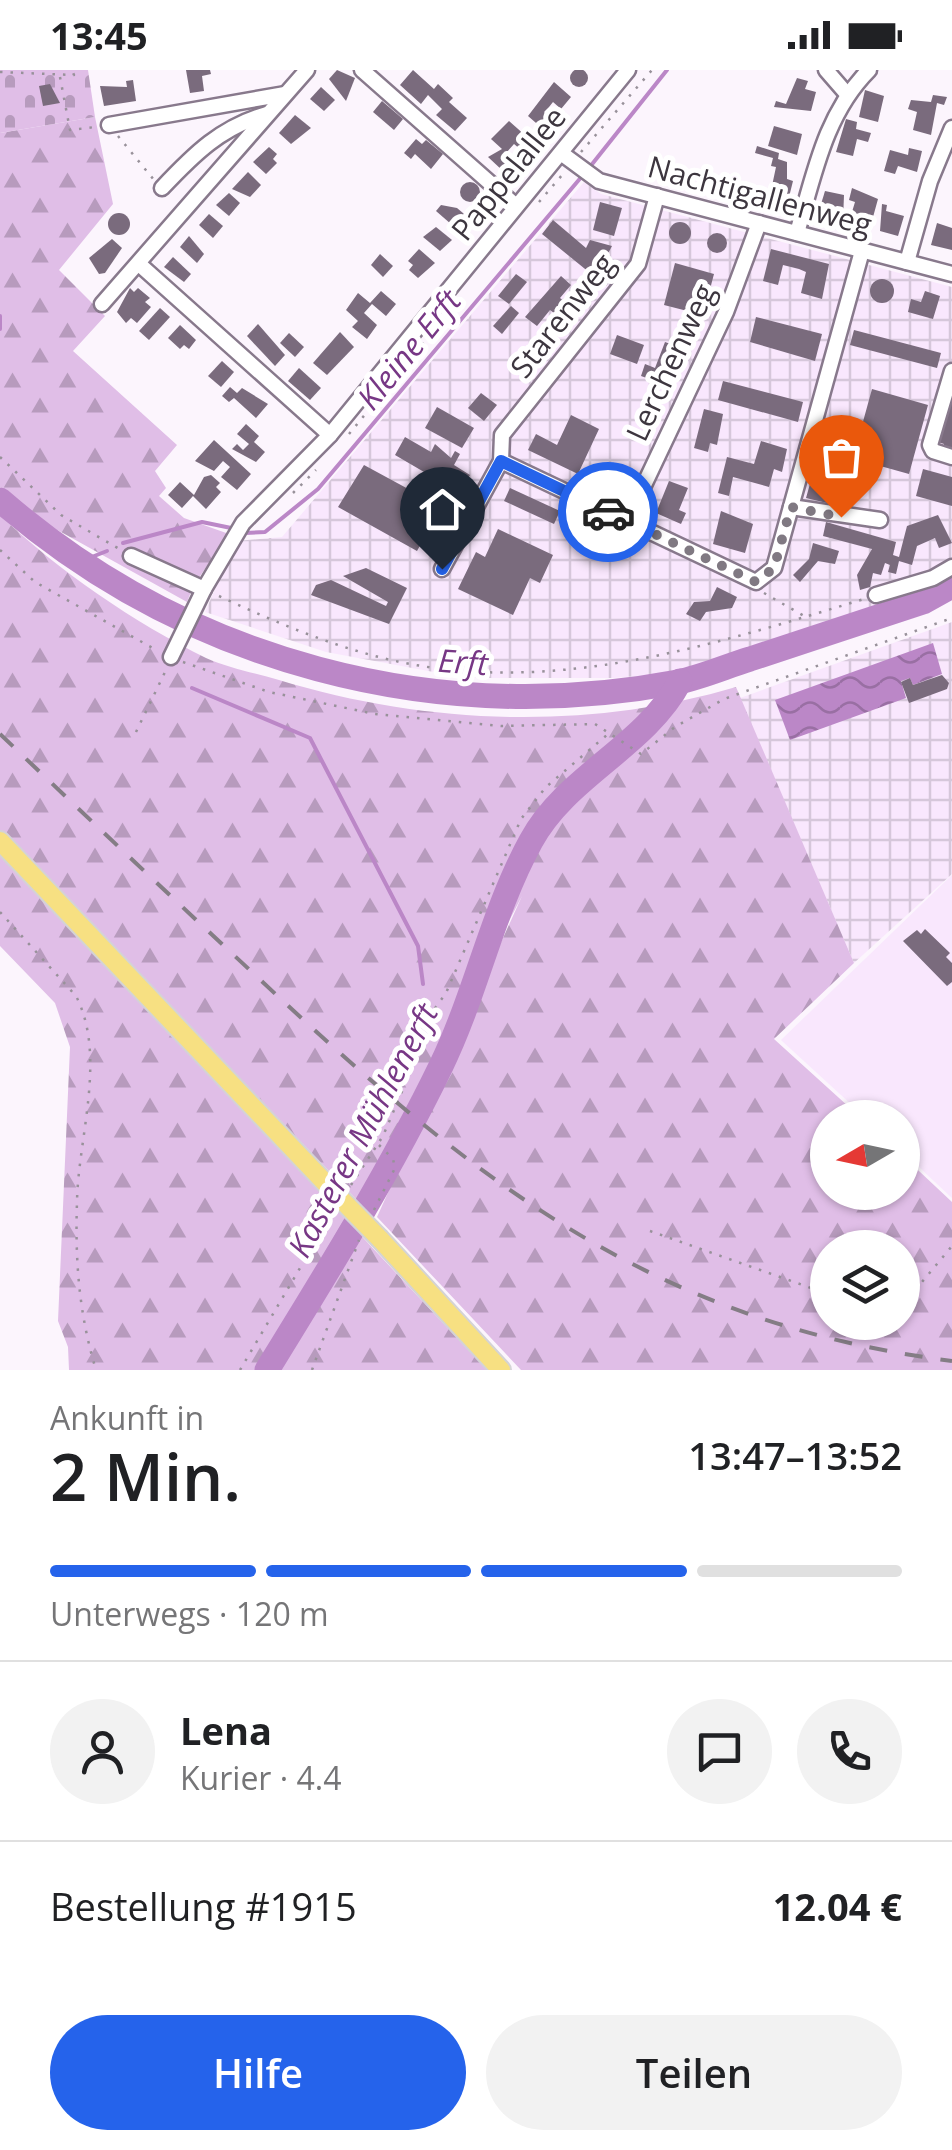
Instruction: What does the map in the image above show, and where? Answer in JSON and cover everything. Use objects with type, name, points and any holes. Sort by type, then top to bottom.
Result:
[{"type":"main road","points":[[0,841],[500,1369]]},
{"type":"street","points":[[102,304],[308,70]]},
{"type":"street","points":[[362,70],[516,206]]},
{"type":"street","name":"Pappelallee","points":[[172,657],[204,589],[243,523],[330,435],[516,206],[576,164],[628,70]]},
{"type":"street","points":[[826,70],[846,93]]},
{"type":"street","points":[[797,233],[830,123],[846,93],[869,70]]},
{"type":"street","points":[[109,125],[285,94]]},
{"type":"street","points":[[162,188],[193,154],[233,124],[268,114]]},
{"type":"street","points":[[907,262],[930,181],[952,128]]},
{"type":"street","name":"Nachtigallenweg","points":[[576,164],[658,196],[952,274]]},
{"type":"street","name":"Starenweg","points":[[442,569],[501,461],[502,435],[638,264],[658,196]]},
{"type":"street","name":"Lerchenweg","points":[[627,521],[726,312],[759,223]]},
{"type":"street","points":[[501,461],[756,582],[774,568],[862,251]]},
{"type":"street","points":[[139,264],[330,435]]},
{"type":"street","points":[[952,371],[930,444],[934,451],[952,457]]},
{"type":"street","points":[[791,507],[880,520]]},
{"type":"street","points":[[131,556],[204,589]]},
{"type":"street","points":[[876,596],[933,578],[952,567]]},
{"type":"path","points":[[0,72],[60,78],[74,76],[72,70]]},
{"type":"path","points":[[538,204],[576,164],[652,70]]},
{"type":"path","points":[[60,78],[70,130],[109,125],[162,188]]},
{"type":"path","points":[[330,435],[343,439],[361,425],[444,318]]},
{"type":"path","points":[[0,458],[61,515],[131,556]]},
{"type":"path","points":[[0,550],[36,582],[172,657],[269,692],[375,714],[500,726],[594,724],[621,737],[632,751],[640,754],[675,727],[724,699],[952,618]]},
{"type":"path","points":[[756,582],[766,597],[806,616]]},
{"type":"path","points":[[204,589],[289,628],[354,650],[396,661],[474,669],[561,669],[648,659],[876,596]]},
{"type":"path","points":[[136,732],[172,657]]},
{"type":"path","points":[[408,1045],[446,993],[521,819],[546,787],[608,734]]},
{"type":"path","points":[[0,912],[76,996],[84,1011],[89,1067],[79,1154],[77,1271],[80,1319],[96,1370]]},
{"type":"path","points":[[372,1214],[395,1168],[393,1158],[384,1154],[379,1144]]},
{"type":"path","points":[[650,1230],[810,1288]]},
{"type":"path","points":[[312,1370],[372,1234]]},
{"type":"path","points":[[920,1284],[952,1246]]},
{"type":"shaded area","points":[[584,182],[601,194],[952,287],[952,577],[937,588],[801,636],[664,674],[613,678],[466,678],[326,652],[205,612],[236,541],[282,537]]},
{"type":"shaded area","points":[[952,622],[952,874],[854,963],[740,698]]},
{"type":"shaded area","points":[[952,875],[952,1198],[920,1168],[920,1100],[846,1100],[781,1040]]},
{"type":"green space","points":[[0,70],[88,70],[95,117],[0,133]]},
{"type":"green space","points":[[95,117],[113,204],[59,270],[105,316],[73,351],[177,445],[155,471],[166,488],[159,496],[184,518],[229,534],[187,602],[43,522],[0,487],[0,133]]},
{"type":"green space","points":[[0,515],[72,575],[179,644],[223,665],[335,695],[449,714],[565,716],[623,711],[736,687],[854,963],[774,1039],[841,1100],[810,1100],[810,1210],[920,1210],[920,1172],[952,1202],[952,1370],[521,1370],[377,1217],[522,896],[362,1205],[0,831]]},
{"type":"green space","points":[[0,850],[487,1370],[69,1370],[68,1347],[58,1321],[70,1047],[55,1003],[0,946]]},
{"type":"water","points":[[933,643],[942,674],[913,685],[910,678],[901,681],[906,698],[790,740],[775,700]]},
{"type":"building","points":[[579,69],[588,78],[579,87],[570,78]]},
{"type":"building","points":[[186,70],[210,70],[211,74],[202,76],[204,91],[190,93]]},
{"type":"building","points":[[337,70],[355,78],[346,101],[329,79]]},
{"type":"building","points":[[413,70],[434,89],[438,84],[453,98],[449,102],[467,118],[455,131],[436,115],[442,109],[428,95],[421,104],[400,85]]},
{"type":"building","points":[[797,78],[808,81],[805,89],[816,92],[811,111],[774,107],[776,101],[786,104]]},
{"type":"building","points":[[133,80],[136,101],[104,106],[100,86],[127,87],[126,81]]},
{"type":"building","points":[[554,82],[571,97],[561,109],[553,102],[544,112],[552,119],[543,129],[528,116]]},
{"type":"building","points":[[50,84],[60,103],[43,106],[39,86]]},
{"type":"building","points":[[321,87],[335,100],[324,111],[310,99]]},
{"type":"building","points":[[865,90],[884,96],[878,122],[859,117]]},
{"type":"building","points":[[933,95],[947,97],[944,105],[937,103],[931,135],[913,130],[917,112],[908,109],[911,100],[931,102]]},
{"type":"building","points":[[382,101],[403,119],[394,130],[373,112]]},
{"type":"building","points":[[295,115],[311,128],[291,144],[279,133]]},
{"type":"building","points":[[846,119],[857,122],[856,129],[871,133],[868,142],[857,139],[853,156],[836,152]]},
{"type":"building","points":[[509,121],[535,144],[526,154],[514,144],[507,152],[514,159],[503,171],[488,157],[502,149],[491,139]]},
{"type":"building","points":[[774,126],[802,134],[797,155],[768,146]]},
{"type":"building","points":[[416,139],[422,144],[426,140],[443,154],[431,169],[415,154],[411,159],[404,153]]},
{"type":"building","points":[[757,146],[779,153],[778,159],[787,162],[787,179],[793,181],[787,205],[769,200],[776,167],[771,166],[773,158],[755,153]]},
{"type":"building","points":[[269,147],[277,154],[273,159],[277,163],[266,174],[253,162]]},
{"type":"building","points":[[909,148],[922,151],[917,172],[898,166],[895,174],[884,171],[890,150],[908,155]]},
{"type":"building","points":[[248,172],[261,185],[250,197],[232,189]]},
{"type":"building","points":[[470,182],[480,192],[470,202],[460,192]]},
{"type":"building","points":[[852,188],[878,199],[870,228],[849,222],[855,202],[849,200]]},
{"type":"building","points":[[825,191],[844,195],[843,221],[818,214]]},
{"type":"building","points":[[229,193],[240,203],[229,216],[216,205]]},
{"type":"building","points":[[600,202],[622,208],[614,236],[593,230]]},
{"type":"building","points":[[882,204],[887,205],[886,211],[904,216],[898,236],[880,231]]},
{"type":"building","points":[[441,205],[457,208],[470,219],[459,231],[436,211]]},
{"type":"building","points":[[119,213],[127,216],[127,232],[119,235],[111,232],[108,224],[111,216]]},
{"type":"building","points":[[209,214],[223,226],[213,238],[199,225]]},
{"type":"building","points":[[553,220],[586,248],[590,240],[612,246],[603,263],[616,274],[606,286],[542,234]]},
{"type":"building","points":[[680,222],[688,225],[688,241],[680,244],[672,241],[669,233],[672,225]]},
{"type":"building","points":[[937,223],[952,228],[952,250],[931,245]]},
{"type":"building","points":[[436,227],[452,240],[440,251],[423,237]]},
{"type":"building","points":[[713,233],[721,233],[727,243],[721,253],[713,253],[707,247],[707,239]]},
{"type":"building","points":[[189,236],[204,254],[197,263],[180,247]]},
{"type":"building","points":[[112,239],[122,248],[105,273],[99,274],[89,258]]},
{"type":"building","points":[[419,249],[435,263],[418,278],[409,270],[413,265],[408,261]]},
{"type":"building","points":[[771,249],[829,264],[822,299],[801,293],[806,272],[799,269],[783,265],[778,285],[763,281]]},
{"type":"building","points":[[380,254],[393,266],[383,277],[371,265]]},
{"type":"building","points":[[173,257],[191,274],[184,282],[164,267]]},
{"type":"building","points":[[675,263],[714,274],[703,315],[664,305]]},
{"type":"building","points":[[516,274],[527,282],[509,304],[498,296]]},
{"type":"building","points":[[561,276],[571,285],[560,298],[576,312],[567,323],[550,310],[537,326],[525,317]]},
{"type":"building","points":[[882,279],[891,282],[891,300],[882,303],[873,300],[870,291],[873,282]]},
{"type":"building","points":[[130,288],[134,292],[138,288],[150,298],[145,302],[151,307],[137,323],[131,318],[126,323],[117,312]]},
{"type":"building","points":[[381,291],[396,304],[386,316],[372,304],[364,313],[377,325],[367,339],[352,327],[358,321],[346,310],[358,293],[370,303]]},
{"type":"building","points":[[925,291],[940,296],[933,319],[908,312],[911,299],[921,302]]},
{"type":"building","points":[[511,306],[519,313],[502,334],[493,326]]},
{"type":"building","points":[[160,308],[170,317],[149,340],[139,331]]},
{"type":"building","points":[[756,317],[822,334],[815,361],[750,342]]},
{"type":"building","points":[[258,324],[285,355],[275,366],[247,336]]},
{"type":"building","points":[[180,325],[196,340],[189,349],[184,345],[180,349],[168,338]]},
{"type":"building","points":[[854,330],[941,353],[937,368],[850,345]]},
{"type":"building","points":[[340,332],[354,347],[327,375],[313,363]]},
{"type":"building","points":[[289,333],[304,347],[295,357],[280,343]]},
{"type":"building","points":[[617,335],[644,345],[637,364],[610,354]]},
{"type":"building","points":[[665,342],[688,350],[672,387],[641,376],[645,364],[655,368]]},
{"type":"building","points":[[222,361],[234,372],[221,387],[208,376]]},
{"type":"building","points":[[299,368],[321,388],[310,400],[288,381]]},
{"type":"building","points":[[723,381],[803,402],[798,422],[718,400]]},
{"type":"building","points":[[952,382],[952,454],[942,451],[944,444],[935,441]]},
{"type":"building","points":[[230,387],[237,393],[242,388],[268,404],[256,418],[234,398],[229,402],[222,396]]},
{"type":"building","points":[[872,389],[928,405],[909,474],[866,462],[856,500],[830,494],[827,503],[806,498],[820,449],[853,458]]},
{"type":"building","points":[[481,393],[497,405],[484,421],[468,408]]},
{"type":"building","points":[[437,407],[474,428],[462,448],[425,428]]},
{"type":"building","points":[[704,409],[723,414],[717,445],[710,443],[708,452],[694,448]]},
{"type":"building","points":[[571,415],[599,429],[578,474],[528,450],[536,434],[557,445]]},
{"type":"building","points":[[246,424],[259,436],[254,442],[265,452],[256,462],[232,449],[237,444],[243,450],[249,444],[237,434]]},
{"type":"building","points":[[405,437],[431,452],[435,444],[451,458],[455,451],[460,454],[454,465],[470,475],[445,521],[436,517],[417,551],[338,507],[364,465],[423,497],[428,488],[443,496],[448,486],[395,455]]},
{"type":"building","points":[[214,440],[251,474],[237,490],[221,477],[230,467],[223,461],[214,471],[195,461]]},
{"type":"building","points":[[761,441],[787,449],[782,472],[774,469],[769,487],[733,477],[729,496],[718,493],[727,457],[754,464]]},
{"type":"building","points":[[923,469],[952,477],[952,506],[916,496]]},
{"type":"building","points":[[211,475],[220,483],[216,487],[221,492],[206,509],[193,496],[182,508],[168,495],[180,482],[194,495],[204,477]]},
{"type":"building","points":[[669,481],[688,488],[679,510],[686,513],[681,524],[656,513]]},
{"type":"building","points":[[510,488],[560,511],[554,524],[504,501]]},
{"type":"building","points":[[721,511],[753,524],[745,553],[713,544]]},
{"type":"building","points":[[938,515],[952,543],[939,548],[935,538],[917,546],[912,565],[899,561],[896,574],[888,572],[890,565],[885,563],[881,575],[873,573],[870,587],[860,590],[857,575],[872,549],[823,536],[826,522],[896,542],[893,555],[899,557],[907,526]]},
{"type":"building","points":[[498,529],[553,555],[540,583],[530,578],[513,615],[458,589],[476,552],[485,557]]},
{"type":"building","points":[[813,543],[839,551],[835,564],[818,561],[800,582],[793,575],[809,559]]},
{"type":"building","points":[[366,568],[407,588],[389,624],[311,595],[316,585],[331,580],[386,606],[388,602],[343,576]]},
{"type":"building","points":[[717,587],[737,597],[732,608],[706,612],[700,621],[686,614],[694,602],[710,601]]},
{"type":"building","points":[[942,675],[949,683],[947,689],[909,703],[901,682],[910,678],[913,685]]},
{"type":"building","points":[[925,929],[950,953],[946,957],[952,963],[952,982],[947,986],[903,941]]},
{"type":"waterway","name":"Kleine Erft","points":[[589,168],[667,70]]},
{"type":"waterway","name":"Kleine Erft","points":[[245,533],[265,532],[318,489],[583,175]]},
{"type":"waterway","points":[[0,316],[0,329]]},
{"type":"waterway","name":"Erft","points":[[0,500],[73,556],[151,603],[233,641],[318,669],[406,687],[496,696],[587,694],[687,680],[923,602],[952,586]]},
{"type":"waterway","name":"Kleine Erft","points":[[123,543],[202,522],[236,529]]},
{"type":"waterway","name":"Kleine Erft","points":[[79,562],[107,551]]},
{"type":"waterway","points":[[942,593],[952,595]]},
{"type":"waterway","name":"Kasterer Mühlenerft","points":[[267,1370],[380,1182],[441,1066],[505,896],[531,841],[565,797],[647,725],[680,681]]},
{"type":"waterway","points":[[192,688],[310,738],[418,946],[423,984]]},
{"type":"railway","points":[[0,734],[189,914],[410,1114],[489,1175],[569,1228],[654,1275],[744,1312],[843,1341],[952,1361]]},
{"type":"way so far","points":[[608,512],[756,582],[766,579],[774,568],[791,507],[841,517]]},
{"type":"route","points":[[442,569],[501,461],[608,512]]}]
